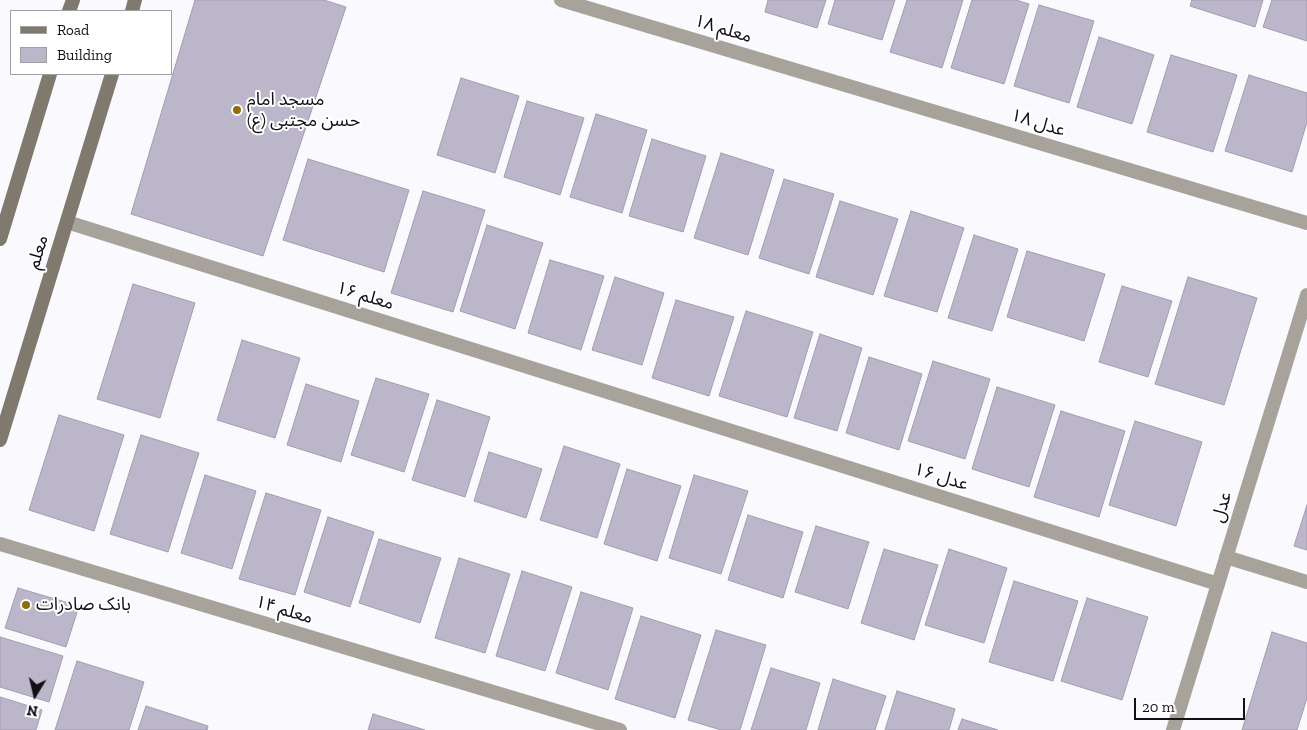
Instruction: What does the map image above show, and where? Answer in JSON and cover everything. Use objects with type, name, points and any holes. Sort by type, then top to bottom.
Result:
[{"type":"main road","points":[[0,239],[50,75]]},
{"type":"main road","name":"معلم","points":[[0,440],[112,75]]},
{"type":"street","name":"معلم ۱۸","points":[[561,0],[759,59]]},
{"type":"street","name":"عدل ۱۸","points":[[759,59],[1307,223]]},
{"type":"street","name":"معلم ۱۶‌","points":[[67,222],[652,406]]},
{"type":"street","name":"عدل","points":[[1173,730],[1307,295]]},
{"type":"street","name":"عدل ۱۶","points":[[652,406],[1218,584]]},
{"type":"street","name":"معلم ۱۴","points":[[0,544],[620,730]]},
{"type":"street","points":[[1226,557],[1307,582]]},
{"type":"building","name":"مسجد امام حسن مجتبی (ع)","points":[[195,0],[324,0],[346,7],[263,256],[131,214]]},
{"type":"building","points":[[768,0],[826,0],[817,28],[765,12]]},
{"type":"building","points":[[835,0],[895,0],[882,40],[828,24]]},
{"type":"building","points":[[907,0],[963,0],[942,68],[890,52]]},
{"type":"building","points":[[972,0],[1016,0],[1029,4],[1004,84],[951,68]]},
{"type":"building","points":[[1192,0],[1263,0],[1255,27],[1190,6]]},
{"type":"building","points":[[1272,0],[1307,0],[1307,41],[1263,27]]},
{"type":"building","points":[[1039,5],[1094,21],[1069,103],[1014,86]]},
{"type":"building","points":[[1099,37],[1154,55],[1132,124],[1077,107]]},
{"type":"building","points":[[1171,55],[1237,75],[1213,152],[1147,132]]},
{"type":"building","points":[[1249,75],[1307,93],[1307,122],[1292,172],[1225,151]]},
{"type":"building","points":[[461,78],[519,96],[495,173],[437,155]]},
{"type":"building","points":[[527,101],[584,118],[560,195],[504,177]]},
{"type":"building","points":[[596,114],[647,130],[622,213],[570,197]]},
{"type":"building","points":[[652,139],[706,156],[683,232],[629,216]]},
{"type":"building","points":[[721,153],[774,170],[748,255],[694,238]]},
{"type":"building","points":[[308,159],[409,190],[384,272],[283,240]]},
{"type":"building","points":[[784,179],[834,194],[809,274],[759,258]]},
{"type":"building","points":[[423,191],[485,210],[453,312],[391,293]]},
{"type":"building","points":[[840,201],[898,219],[873,295],[816,277]]},
{"type":"building","points":[[911,211],[964,228],[937,312],[884,296]]},
{"type":"building","points":[[487,225],[543,243],[515,329],[460,311]]},
{"type":"building","points":[[974,235],[1018,249],[992,331],[948,318]]},
{"type":"building","points":[[1027,251],[1105,274],[1084,341],[1007,317]]},
{"type":"building","points":[[550,260],[604,276],[581,350],[528,333]]},
{"type":"building","points":[[615,277],[664,293],[642,365],[592,350]]},
{"type":"building","points":[[1188,277],[1257,298],[1224,405],[1155,384]]},
{"type":"building","points":[[133,284],[195,303],[160,418],[97,399]]},
{"type":"building","points":[[1122,286],[1172,301],[1148,377],[1099,362]]},
{"type":"building","points":[[676,300],[734,317],[709,396],[652,378]]},
{"type":"building","points":[[746,311],[813,332],[787,417],[719,396]]},
{"type":"building","points":[[820,334],[862,348],[837,431],[794,418]]},
{"type":"building","points":[[242,340],[300,358],[275,438],[217,420]]},
{"type":"building","points":[[869,357],[922,374],[899,450],[846,433]]},
{"type":"building","points":[[933,361],[990,379],[965,459],[908,441]]},
{"type":"building","points":[[376,378],[429,394],[404,472],[351,455]]},
{"type":"building","points":[[306,384],[359,401],[341,462],[287,445]]},
{"type":"building","points":[[997,387],[1055,405],[1029,487],[972,469]]},
{"type":"building","points":[[437,400],[490,417],[465,497],[412,480]]},
{"type":"building","points":[[1061,411],[1125,431],[1099,517],[1034,497]]},
{"type":"building","points":[[59,415],[124,435],[94,531],[29,510]]},
{"type":"building","points":[[1135,421],[1202,442],[1176,526],[1109,505]]},
{"type":"building","points":[[141,435],[199,453],[168,552],[110,534]]},
{"type":"building","points":[[564,446],[620,464],[597,538],[540,520]]},
{"type":"building","points":[[489,452],[542,469],[526,518],[474,501]]},
{"type":"building","points":[[627,469],[681,486],[657,561],[604,544]]},
{"type":"building","points":[[205,475],[256,491],[232,569],[181,553]]},
{"type":"building","points":[[694,475],[748,491],[721,574],[669,558]]},
{"type":"building","points":[[266,493],[321,510],[295,595],[239,579]]},
{"type":"building","points":[[1307,505],[1307,550],[1294,546]]},
{"type":"building","points":[[748,515],[803,532],[783,598],[728,580]]},
{"type":"building","points":[[328,517],[374,532],[350,607],[304,592]]},
{"type":"building","points":[[816,526],[869,542],[848,609],[795,592]]},
{"type":"building","points":[[379,539],[441,558],[420,623],[359,603]]},
{"type":"building","points":[[884,549],[938,565],[914,640],[861,623]]},
{"type":"building","points":[[949,549],[1007,568],[984,643],[925,625]]},
{"type":"building","points":[[459,558],[510,574],[485,653],[435,638]]},
{"type":"building","points":[[522,571],[572,587],[545,671],[496,656]]},
{"type":"building","points":[[1014,581],[1078,601],[1053,681],[989,662]]},
{"type":"building","points":[[18,588],[79,606],[66,647],[5,628]]},
{"type":"building","points":[[581,592],[633,608],[608,690],[556,673]]},
{"type":"building","points":[[1087,598],[1148,617],[1122,700],[1061,681]]},
{"type":"building","points":[[641,616],[701,635],[675,718],[615,699]]},
{"type":"building","points":[[716,630],[766,645],[740,730],[721,730],[688,720]]},
{"type":"building","points":[[1272,632],[1307,643],[1307,698],[1297,730],[1242,730]]},
{"type":"building","points":[[0,637],[63,656],[49,702],[0,687]]},
{"type":"building","points":[[77,661],[144,682],[129,730],[55,730]]},
{"type":"building","points":[[771,668],[820,683],[806,730],[751,730]]},
{"type":"building","points":[[833,679],[886,696],[875,730],[818,730]]},
{"type":"building","points":[[897,691],[955,709],[949,730],[885,730]]},
{"type":"building","points":[[0,697],[42,710],[36,730],[0,730]]},
{"type":"building","points":[[146,706],[208,726],[207,730],[138,730]]},
{"type":"building","points":[[373,714],[425,730],[368,730]]},
{"type":"building","points":[[962,719],[998,730],[958,730]]},
{"type":"place","name":"مسجد امام حسن مجتبی (ع)","points":[[237,110]]},
{"type":"place","name":"بانک صادرات","points":[[26,605]]}]
